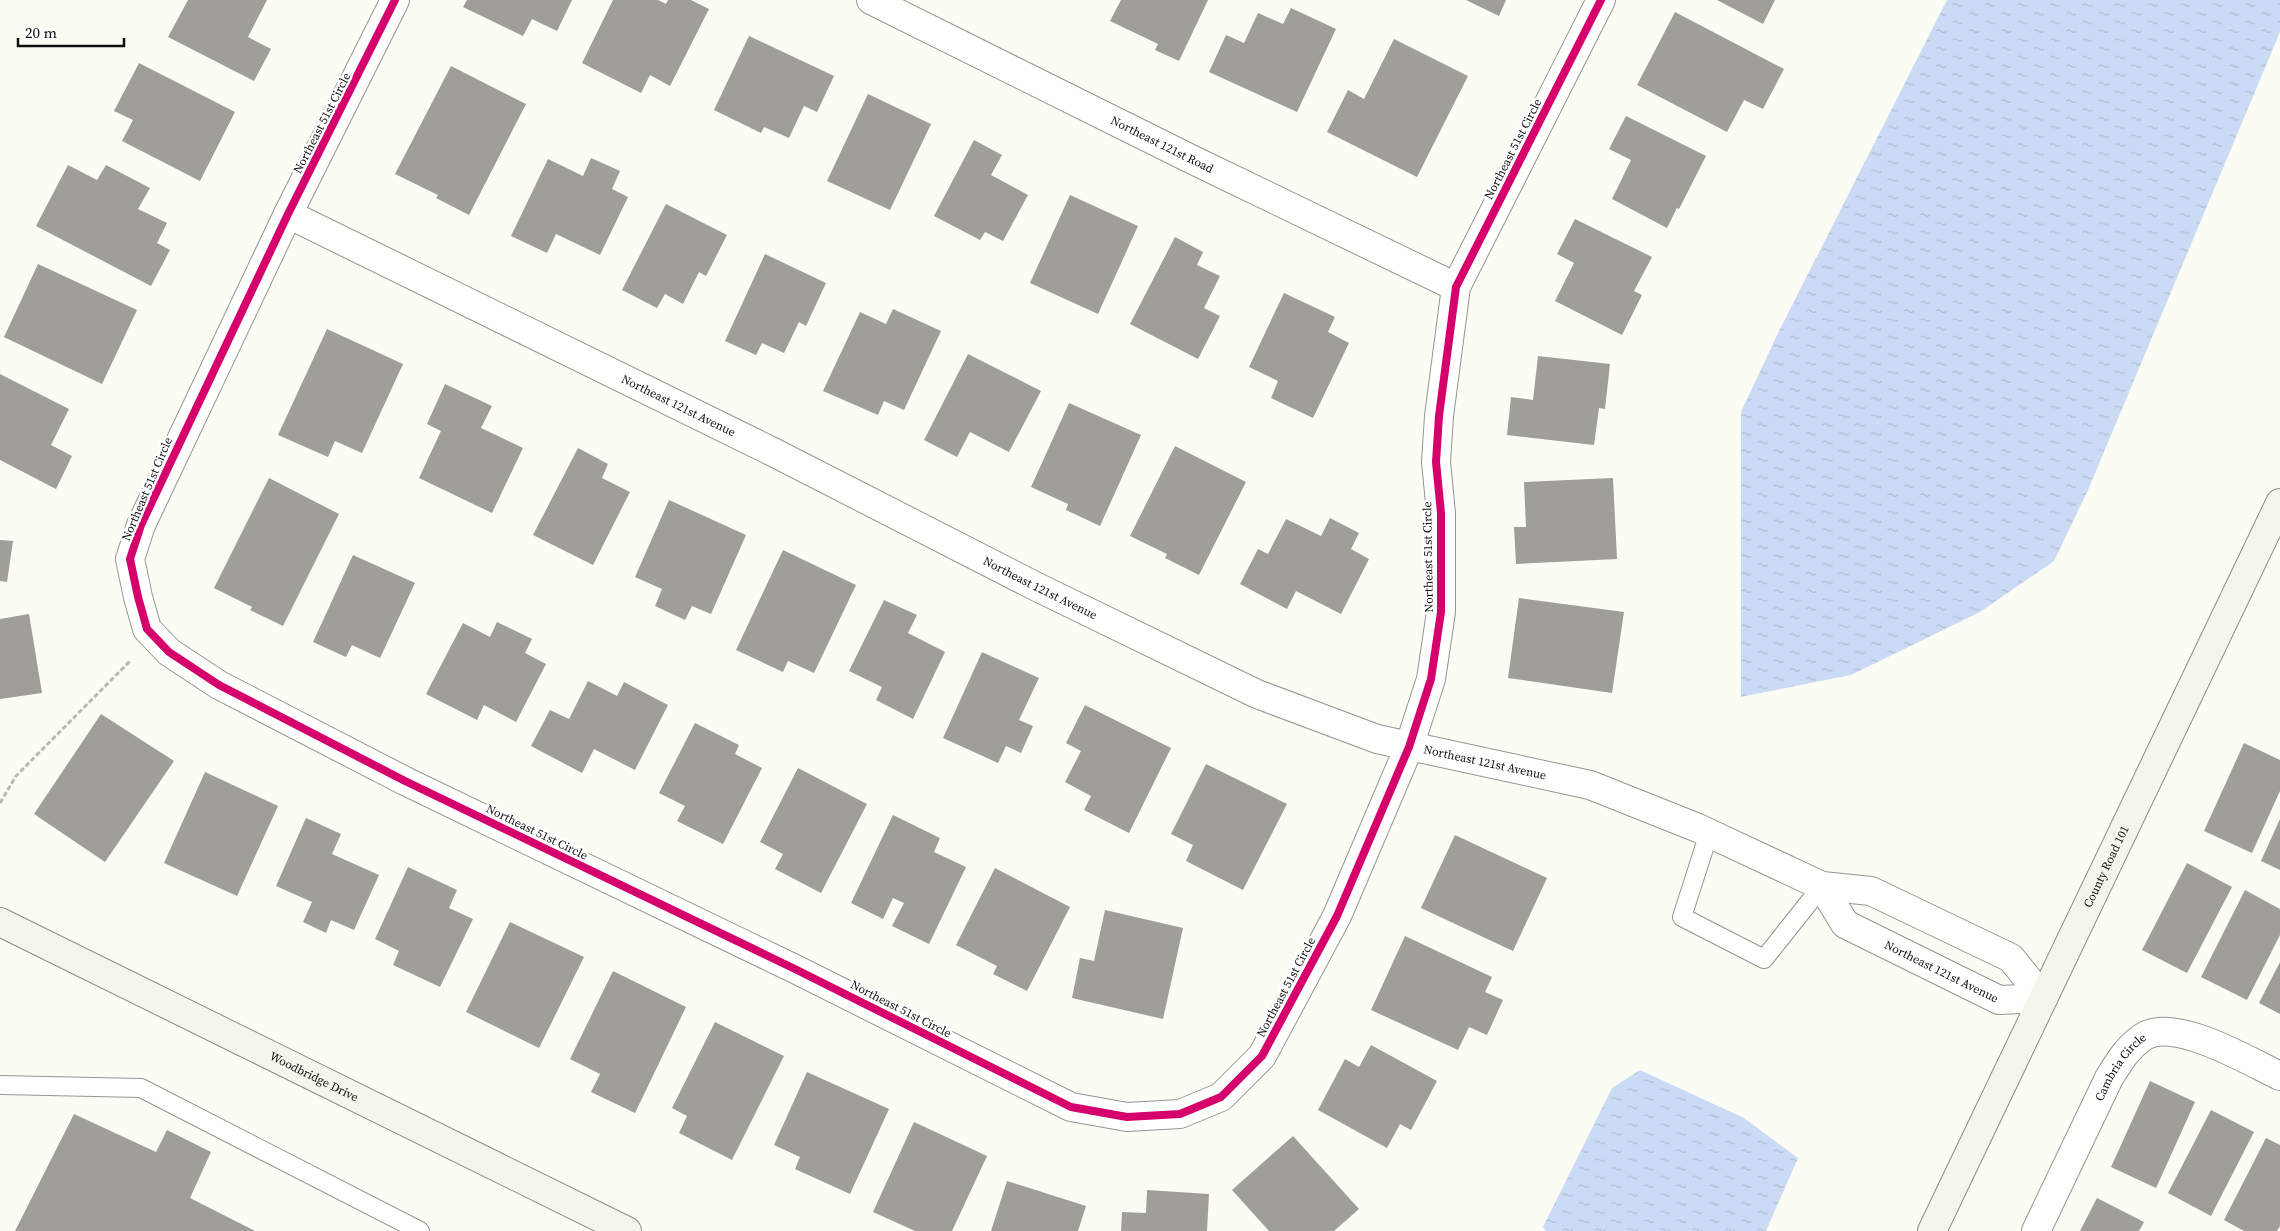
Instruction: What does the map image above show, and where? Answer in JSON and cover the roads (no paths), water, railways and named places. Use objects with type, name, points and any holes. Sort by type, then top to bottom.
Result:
[{"type":"street","name":"Northeast 51st Circle","points":[[395,0],[288,214],[141,525],[130,559],[147,629],[169,652],[219,685],[405,781],[796,969],[1071,1107],[1127,1116],[1180,1114],[1221,1097],[1262,1056],[1337,916],[1408,747],[1431,679],[1441,612],[1441,513],[1436,462],[1439,416],[1456,287],[1601,0]]},
{"type":"street","name":"Northeast 121st Road","points":[[871,0],[1173,150],[1456,287]]},
{"type":"street","name":"Northeast 121st Avenue","points":[[288,214],[762,447],[1037,587],[1257,694],[1378,739],[1590,785],[1709,833],[1822,886],[1871,891],[2011,958],[2043,998]]},
{"type":"street","name":"County Road 101","points":[[1932,1231],[2280,503]]},
{"type":"street","name":"Northeast 121st Avenue","points":[[1822,886],[1845,924],[1999,1000],[2043,998]]},
{"type":"street","name":"Woodbridge Drive","points":[[0,922],[627,1231]]},
{"type":"street","name":"Cambria Circle","points":[[2036,1231],[2109,1078],[2124,1054],[2145,1035],[2172,1031],[2204,1040],[2280,1076]]},
{"type":"lane","points":[[1709,833],[1682,917],[1764,959],[1822,886]]},
{"type":"lane","points":[[0,1086],[141,1088],[420,1231]]},
{"type":"water","points":[[1947,0],[2280,0],[2280,32],[2088,490],[2054,561],[1980,612],[1851,675],[1741,697],[1741,412],[1779,331]]},
{"type":"water","points":[[1640,1070],[1744,1118],[1798,1158],[1766,1231],[1546,1231],[1543,1227],[1612,1088]]}]
